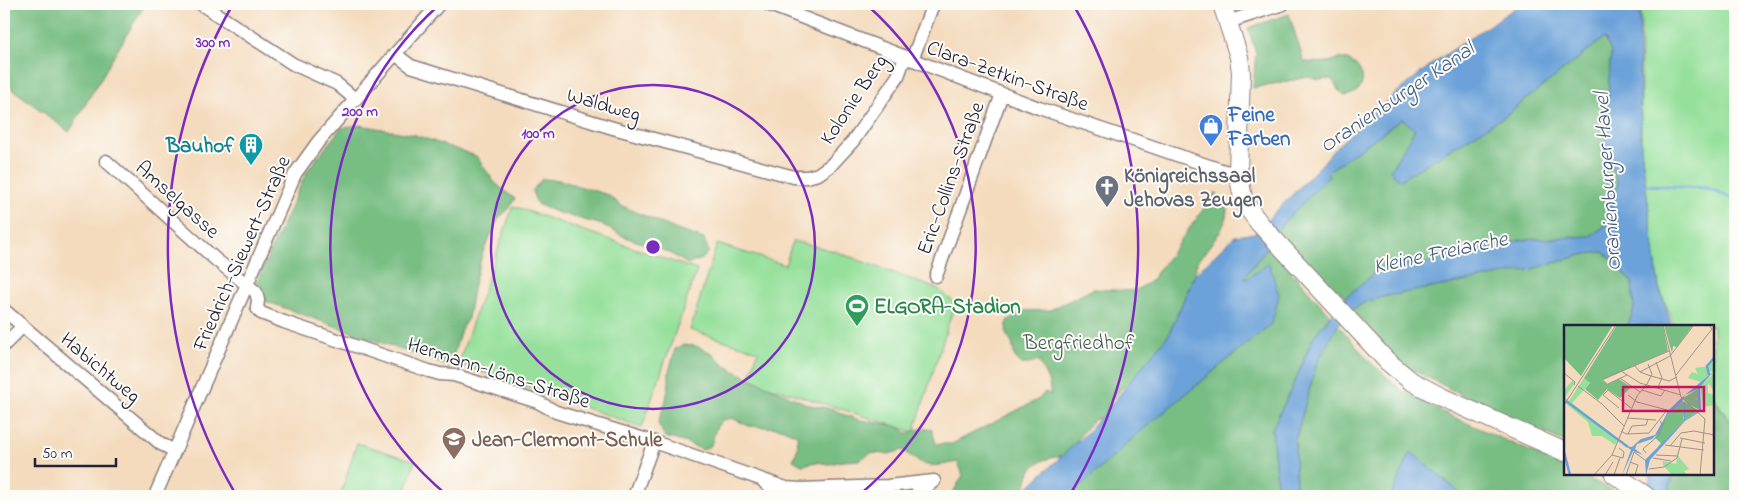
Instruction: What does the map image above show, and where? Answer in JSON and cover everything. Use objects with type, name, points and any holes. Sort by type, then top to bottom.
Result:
[{"type":"main road","points":[[1222,4],[1239,57],[1241,72],[1238,173],[1241,192],[1260,224],[1387,361],[1411,381],[1441,397],[1564,452]]},
{"type":"main road","points":[[1616,475],[1644,494]]},
{"type":"street","points":[[201,4],[292,64],[337,84],[355,99]]},
{"type":"street","name":"Friedrich-Siewert-Straße","points":[[155,496],[295,174],[318,142],[439,4]]},
{"type":"street","name":"Clara-Zetkin-Straße","points":[[767,4],[1002,94],[1141,144],[1224,171],[1238,173]]},
{"type":"street","name":"Kolonie Berg","points":[[808,177],[818,174],[832,165],[852,141],[909,59],[933,4]]},
{"type":"street","points":[[1228,22],[1283,4]]},
{"type":"street","name":"Waldweg","points":[[395,54],[411,66],[604,125],[794,177],[808,177]]},
{"type":"street","name":"Eric-Collins-Straße","points":[[936,276],[1002,94]]},
{"type":"street","name":"Amselgasse","points":[[106,161],[215,259],[247,284]]},
{"type":"street","name":"Hermann-Löns-Straße","points":[[247,284],[256,292],[257,308],[261,313],[284,322],[429,371],[454,375],[538,402],[561,414],[654,442],[786,488],[888,486],[934,481],[915,496]]},
{"type":"street","name":"Habichtweg","points":[[4,310],[161,444],[175,451]]},
{"type":"street","points":[[4,345],[22,327]]},
{"type":"street","points":[[634,496],[654,442]]},
{"type":"street","name":"Hermann-Löns-Straße","points":[[760,478],[780,496]]},
{"type":"green space","points":[[4,4],[145,4],[69,132],[6,84],[4,86]]},
{"type":"green space","points":[[1641,4],[1735,4],[1735,421],[1729,420],[1714,398],[1714,325],[1675,325],[1659,288],[1641,148]]},
{"type":"green space","points":[[1289,14],[1304,62],[1325,62],[1341,59],[1351,62],[1361,72],[1362,84],[1358,90],[1353,94],[1344,96],[1338,90],[1334,81],[1308,77],[1253,88],[1256,53],[1248,28]]},
{"type":"green space","points":[[1604,38],[1611,51],[1605,142],[1618,184],[1604,227],[1590,236],[1521,240],[1430,263],[1379,267],[1365,282],[1345,297],[1318,273],[1277,230],[1330,170],[1402,119],[1415,129],[1390,171],[1400,180],[1505,116]]},
{"type":"green space","points":[[360,125],[415,135],[476,156],[495,183],[515,199],[509,209],[499,217],[483,252],[475,279],[468,318],[461,329],[450,367],[265,301],[258,291],[256,283],[307,171],[341,128]]},
{"type":"green space","points":[[542,179],[559,180],[608,195],[620,205],[677,230],[704,239],[709,252],[702,259],[688,264],[668,252],[625,237],[603,225],[559,213],[537,204],[532,191]]},
{"type":"green space","name":"Bergfriedhof","points":[[1216,192],[1227,209],[1226,219],[1220,232],[1197,262],[1195,274],[1153,370],[1122,388],[1109,402],[1105,416],[1094,420],[1083,431],[1068,455],[1046,460],[1035,465],[1020,496],[1000,496],[993,493],[981,496],[951,496],[963,475],[958,462],[928,465],[917,461],[903,450],[888,454],[871,453],[859,460],[829,464],[817,462],[802,465],[793,460],[798,448],[797,435],[781,428],[749,426],[732,418],[722,420],[716,428],[711,445],[703,450],[665,437],[658,423],[666,400],[669,372],[675,349],[682,345],[696,346],[714,354],[725,366],[809,405],[833,409],[860,420],[896,426],[907,433],[924,428],[932,430],[936,444],[952,444],[1039,399],[1045,392],[1051,395],[1049,383],[1039,361],[1021,364],[1015,357],[1012,343],[1006,334],[1007,321],[1024,311],[1050,310],[1093,289],[1135,291],[1151,281]]},
{"type":"green space","points":[[513,206],[697,270],[642,427],[458,364]]},
{"type":"green space","name":"ELGORA-Stadion","points":[[793,241],[834,251],[940,290],[955,303],[914,432],[749,380],[758,351],[690,330],[717,244],[785,265]]},
{"type":"green space","points":[[1268,246],[1330,315],[1312,339],[1297,377],[1272,429],[1278,496],[1070,496],[1141,431],[1272,323],[1269,263],[1244,280]]},
{"type":"green space","points":[[1603,252],[1611,258],[1632,282],[1634,309],[1628,325],[1564,325],[1564,442],[1462,395],[1402,364],[1352,310],[1365,302],[1382,297],[1533,269],[1585,254]]},
{"type":"green space","points":[[1338,325],[1370,362],[1402,390],[1440,411],[1564,467],[1564,475],[1581,475],[1625,496],[1458,496],[1460,493],[1411,453],[1391,496],[1296,496],[1295,440],[1317,363]]},
{"type":"green space","points":[[1714,398],[1728,420],[1735,421],[1735,496],[1667,496],[1674,475],[1714,475]]},
{"type":"green space","points":[[357,443],[415,461],[404,496],[340,496]]},
{"type":"water","name":"Oranienburger Kanal","points":[[1521,4],[1640,4],[1641,148],[1659,288],[1672,325],[1628,325],[1634,309],[1632,282],[1611,258],[1603,252],[1585,254],[1533,269],[1382,297],[1365,302],[1352,310],[1338,325],[1317,363],[1295,440],[1296,496],[1278,496],[1272,429],[1297,377],[1312,339],[1345,297],[1365,282],[1379,267],[1430,263],[1521,240],[1590,236],[1604,227],[1618,184],[1605,142],[1611,51],[1604,38],[1505,116],[1400,180],[1390,171],[1415,129],[1402,119],[1330,170],[1327,173],[1329,176],[1271,238],[1268,246],[1244,278],[1245,280],[1269,263],[1279,295],[1272,323],[1141,431],[1070,496],[1001,496],[1026,489],[1093,427],[1169,334],[1195,274],[1235,236],[1255,233],[1323,163],[1335,148],[1389,99],[1433,63]]},
{"type":"water","points":[[1411,452],[1460,493],[1458,496],[1391,496]]},
{"type":"water","points":[[1651,475],[1674,475],[1667,496],[1641,496],[1648,487]]},
{"type":"waterway","points":[[1646,185],[1707,188],[1735,199]]},
{"type":"place","name":"Feine Farben","points":[[1211,147]]},
{"type":"place","name":"Bauhof","points":[[251,166]]},
{"type":"place","name":"Königreichssaal Jehovas Zeugen","points":[[1107,208]]},
{"type":"place","name":"ELGORA-Stadion","points":[[857,327]]},
{"type":"place","name":"Jean-Clermont-Schule","points":[[454,460]]},
{"type":"water label","name":"Oranienburger Havel","points":[[1606,182]]},
{"type":"water label","name":"Kleine Freiarche","points":[[1440,251]]}]
